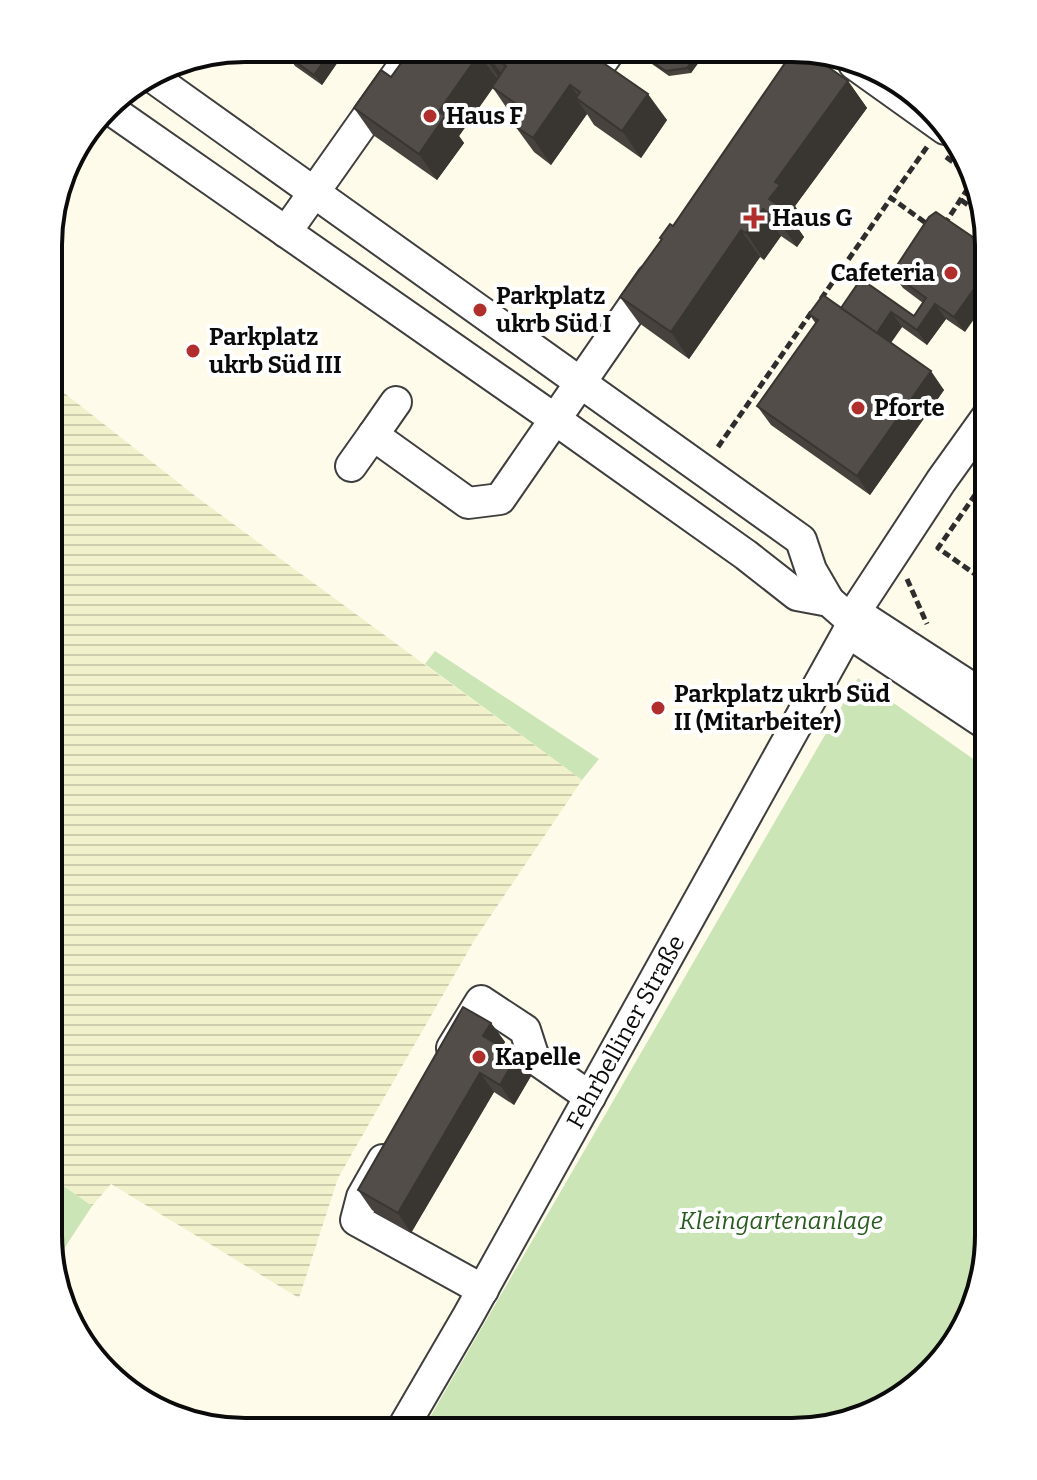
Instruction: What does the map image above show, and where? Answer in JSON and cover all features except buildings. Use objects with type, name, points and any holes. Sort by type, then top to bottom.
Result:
[{"type":"lane","points":[[286,232],[406,62]]},
{"type":"lane","points":[[160,83],[801,540],[811,570],[846,617],[975,715]]},
{"type":"lane","points":[[117,114],[556,420],[746,555],[797,595],[930,659],[975,690]]},
{"type":"lane","points":[[373,435],[468,503],[500,499],[668,255]]},
{"type":"lane","points":[[351,466],[396,402]]},
{"type":"lane","name":"Fehrbelliner Straße","points":[[409,1418],[590,1097],[846,617],[975,434]]},
{"type":"lane","points":[[434,1077],[481,1001],[525,1030],[534,1058],[590,1097]]},
{"type":"lane","points":[[395,1141],[362,1197],[356,1220],[483,1290]]},
{"type":"path","points":[[702,470],[929,145],[957,166]]},
{"type":"path","points":[[891,198],[939,232],[966,191]]},
{"type":"path","points":[[961,200],[970,207]]},
{"type":"path","points":[[975,495],[938,548],[975,574]]},
{"type":"path","points":[[895,550],[937,646],[930,659]]},
{"type":"green space","points":[[62,391],[198,498],[582,780],[475,939],[338,1178],[299,1298],[111,1184],[92,1206],[62,1185]]},
{"type":"green space","points":[[435,651],[599,759],[582,780],[425,664]]},
{"type":"green space","name":"Kleingartenanlage","points":[[858,678],[975,760],[975,1247],[965,1294],[944,1337],[913,1373],[894,1387],[862,1404],[816,1416],[430,1418]]},
{"type":"green space","points":[[62,1185],[92,1206],[63,1251]]},
{"type":"place","name":"Haus F","points":[[430,116]]},
{"type":"place","name":"Haus G","points":[[754,218]]},
{"type":"place","name":"Cafeteria","points":[[951,273]]},
{"type":"place","name":"Parkplatz ukrb Süd I","points":[[480,310]]},
{"type":"place","name":"Parkplatz ukrb Süd III","points":[[193,351]]},
{"type":"place","name":"Pforte","points":[[858,408]]},
{"type":"place","name":"Parkplatz ukrb Süd II (Mitarbeiter)","points":[[658,708]]},
{"type":"place","name":"Kapelle","points":[[479,1057]]}]
